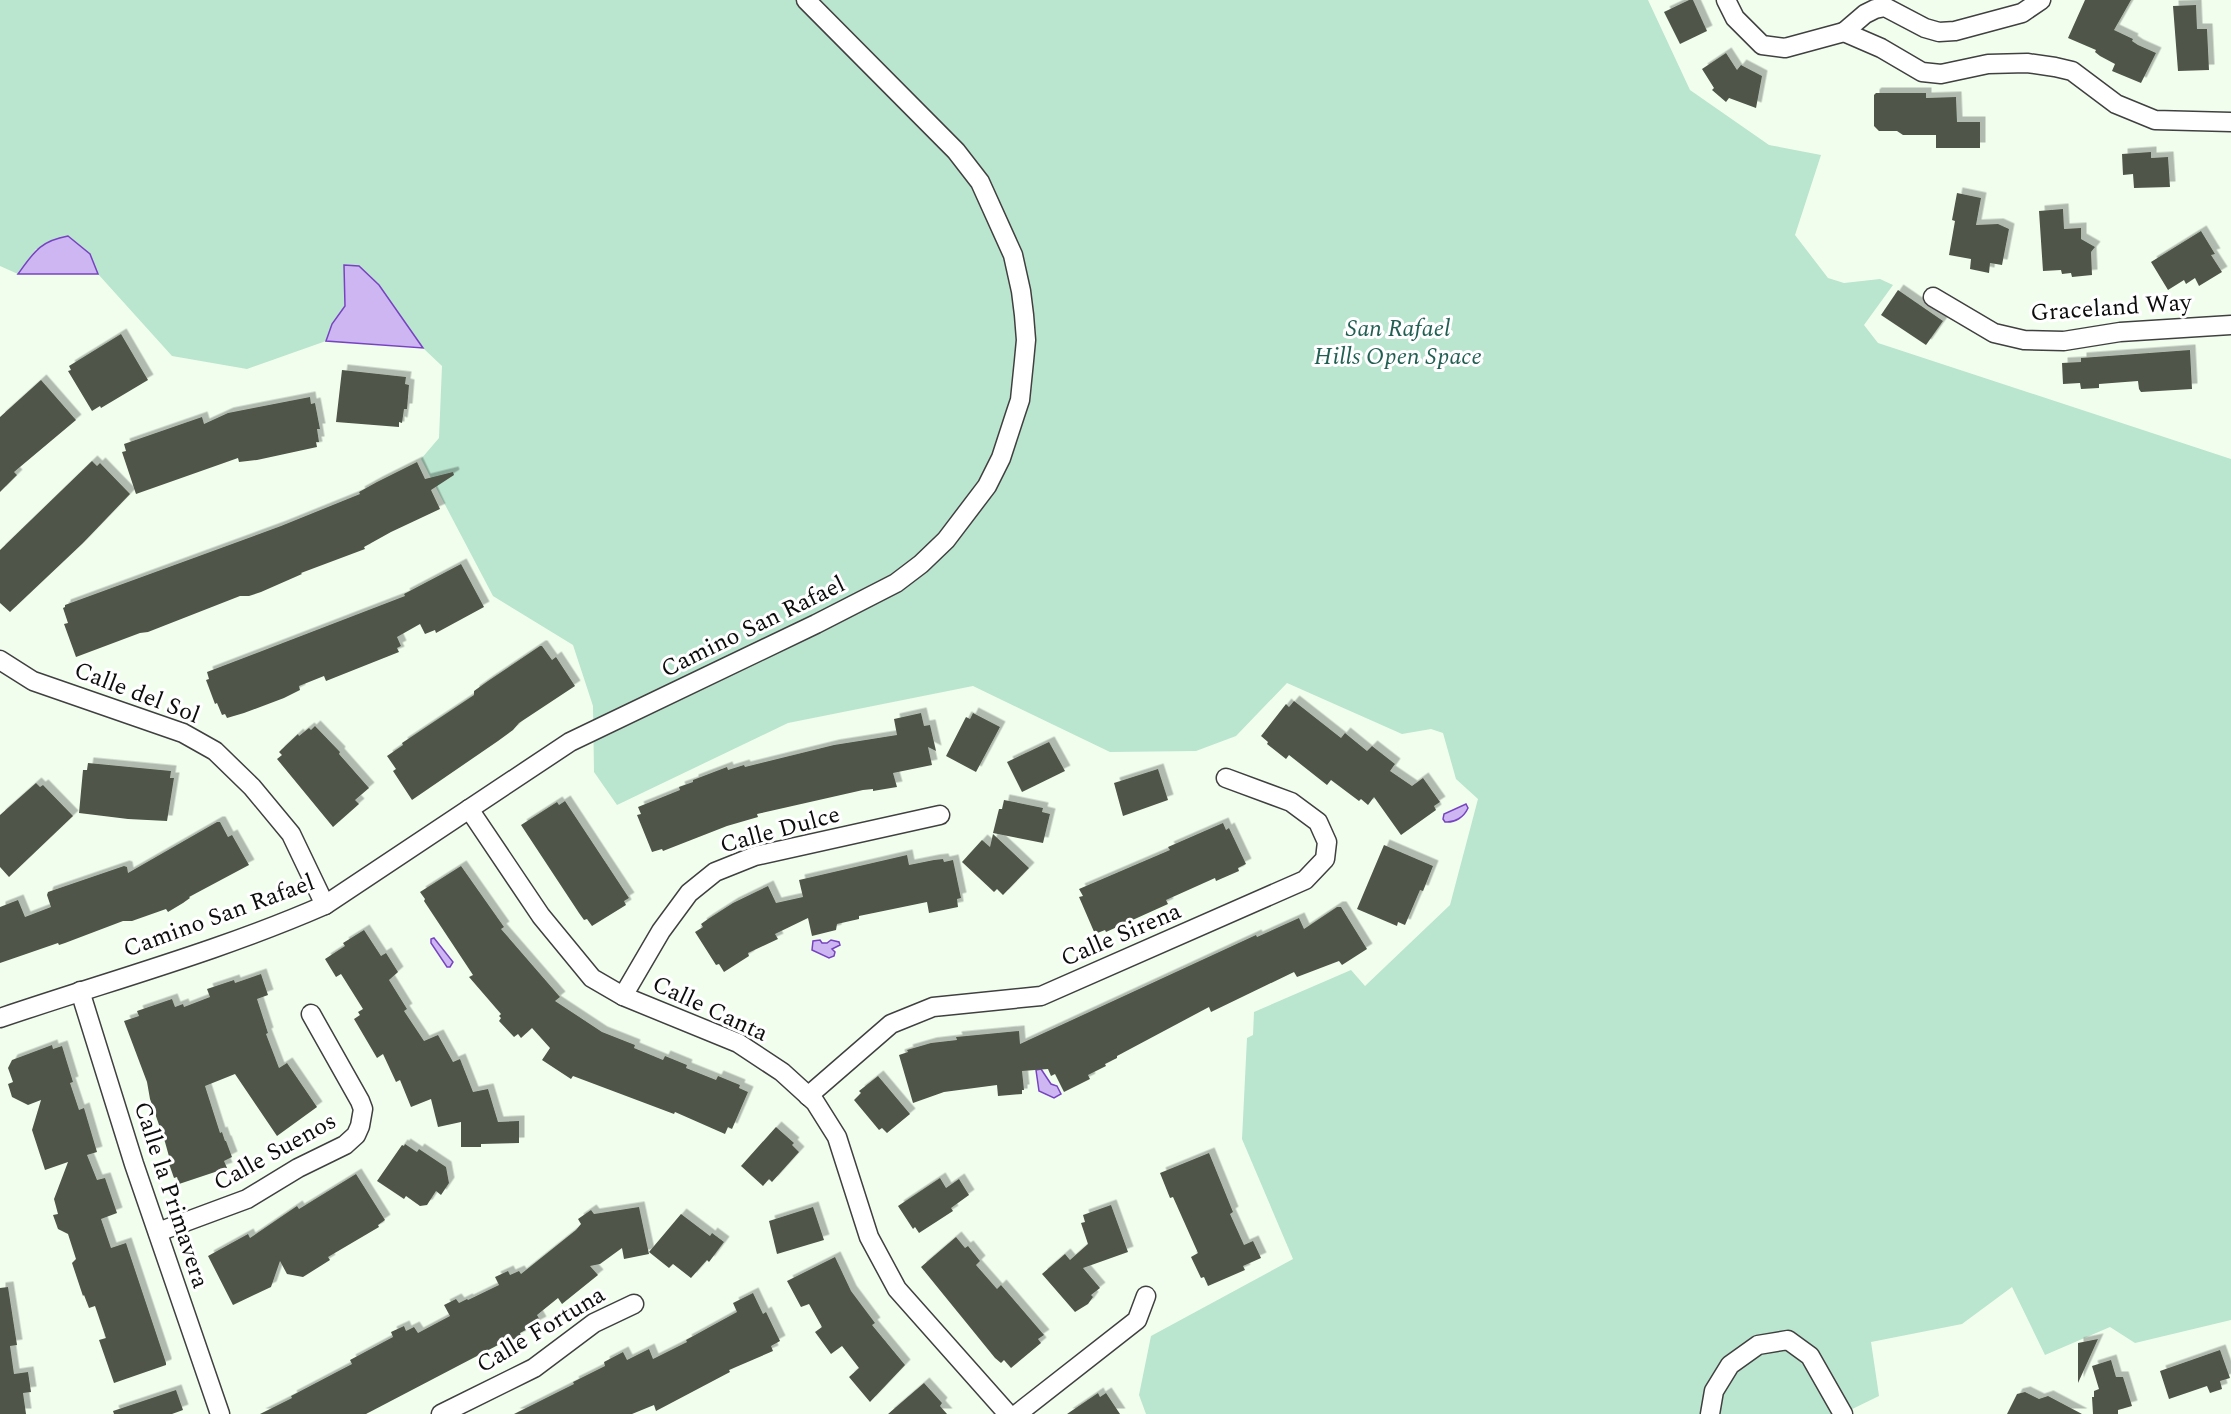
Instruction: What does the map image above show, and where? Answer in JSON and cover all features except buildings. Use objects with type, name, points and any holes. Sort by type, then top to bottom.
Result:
[{"type":"street","name":"Camino San Rafael","points":[[0,1018],[201,952],[325,905],[570,742],[816,624],[896,582],[921,564],[946,540],[987,486],[1001,458],[1020,400],[1026,340],[1017,273],[995,211],[980,182],[956,151],[806,0]]},
{"type":"street","points":[[1726,0],[1735,18],[1762,45],[1785,48],[1844,32],[1865,14],[1885,7],[1925,28],[1939,32],[1955,31],[2022,14],[2041,0]]},
{"type":"street","points":[[1844,32],[1881,48],[1922,72],[1941,74],[1988,64],[2017,63],[2055,67],[2072,71],[2116,104],[2155,120],[2231,122]]},
{"type":"street","name":"Graceland Way","points":[[1933,297],[1994,333],[2024,340],[2064,340],[2120,332],[2231,325]]},
{"type":"street","name":"Calle del Sol","points":[[0,660],[33,681],[183,733],[215,752],[252,787],[291,834],[325,905]]},
{"type":"street","name":"Calle Sirena","points":[[808,1096],[891,1024],[933,1007],[1041,996],[1305,880],[1325,860],[1327,842],[1318,822],[1291,802],[1227,778]]},
{"type":"street","name":"Calle Canta","points":[[469,809],[541,916],[592,978],[623,996],[738,1043],[782,1072],[815,1102],[837,1137],[869,1237],[897,1289],[1008,1414]]},
{"type":"street","name":"Calle Dulce","points":[[623,996],[661,931],[689,893],[715,872],[755,856],[940,815]]},
{"type":"street","name":"Calle la Primavera","points":[[80,991],[134,1164],[220,1414]]},
{"type":"street","name":"Calle Suenos","points":[[158,1232],[247,1199],[298,1168],[345,1145],[356,1135],[362,1121],[363,1109],[354,1088],[341,1070],[311,1014]]},
{"type":"street","points":[[1017,1414],[1137,1320],[1146,1296]]},
{"type":"street","name":"Calle Fortuna","points":[[441,1414],[534,1368],[594,1323],[634,1304]]},
{"type":"street","points":[[1710,1414],[1714,1391],[1730,1365],[1758,1345],[1788,1340],[1810,1356],[1843,1414]]},
{"type":"green space","name":"San Rafael Hills Open Space","points":[[0,0],[1648,0],[1690,90],[1769,145],[1821,155],[1795,235],[1828,278],[1844,283],[1880,279],[1893,285],[1864,325],[1878,343],[2231,459],[2231,1320],[2135,1343],[2110,1327],[2045,1355],[2012,1287],[1962,1324],[1871,1342],[1879,1396],[1842,1414],[1146,1414],[1139,1395],[1151,1336],[1293,1259],[1242,1139],[1247,1038],[1253,1035],[1254,1012],[1351,970],[1365,986],[1450,905],[1478,799],[1456,779],[1443,733],[1431,729],[1402,734],[1287,683],[1236,736],[1196,751],[1110,752],[973,686],[788,723],[617,805],[594,772],[593,706],[573,645],[493,596],[421,459],[439,438],[442,366],[423,348],[379,285],[359,266],[344,265],[345,306],[332,324],[326,341],[247,369],[172,356],[98,274],[90,254],[36,249],[18,274],[0,266]]},
{"type":"shaded area","points":[[68,236],[90,254],[98,274],[18,274],[44,244]]},
{"type":"shaded area","points":[[344,265],[359,266],[379,285],[423,348],[326,341],[332,324],[345,306]]},
{"type":"shaded area","points":[[1466,804],[1468,808],[1462,817],[1452,822],[1445,822],[1444,814]]},
{"type":"shaded area","points":[[434,938],[453,962],[450,967],[447,967],[431,943],[431,939]]},
{"type":"shaded area","points":[[820,940],[822,943],[831,940],[839,942],[840,945],[832,949],[835,952],[834,956],[829,958],[812,950],[813,941]]},
{"type":"shaded area","points":[[1041,1069],[1051,1084],[1057,1086],[1061,1094],[1054,1098],[1039,1091],[1036,1070]]}]
